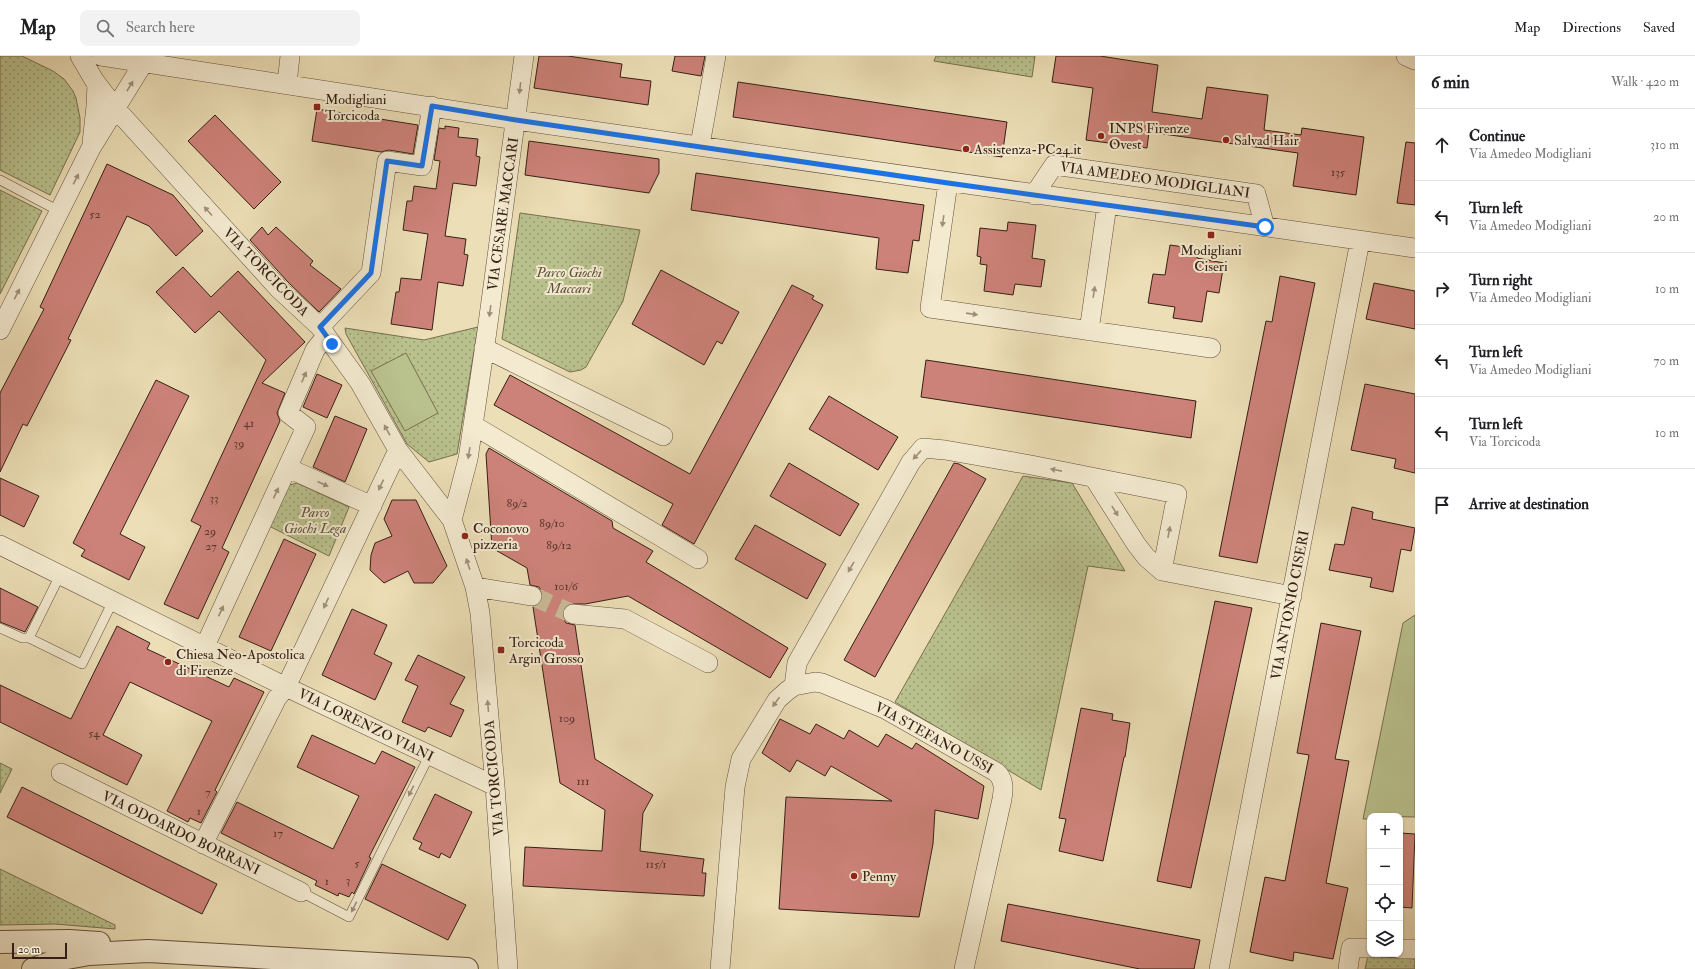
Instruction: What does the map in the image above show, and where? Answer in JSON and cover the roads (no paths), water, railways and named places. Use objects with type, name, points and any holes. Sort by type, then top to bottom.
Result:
[{"type":"street","name":"VIA TORCICODA","points":[[80,56],[96,84],[116,109],[278,289],[323,332],[360,383],[398,450],[452,520],[475,587],[480,613],[495,786],[508,969]]},
{"type":"street","points":[[101,56],[516,120],[948,183],[1415,248]]},
{"type":"street","points":[[287,84],[290,56]]},
{"type":"street","name":"VIA CESARE MACCARI","points":[[452,520],[468,460],[524,56]]},
{"type":"street","points":[[700,146],[716,56]]},
{"type":"street","points":[[1406,56],[1415,60]]},
{"type":"street","points":[[0,330],[91,148],[144,62]]},
{"type":"street","points":[[91,148],[96,106],[96,84]]},
{"type":"street","points":[[205,646],[306,427],[288,413],[323,332],[371,273],[387,161],[422,166],[432,106]]},
{"type":"street","name":"VIA AMEDEO MODIGLIANI","points":[[1034,195],[1054,166],[1085,170],[1256,194],[1265,227]]},
{"type":"street","points":[[948,183],[930,308],[1211,348]]},
{"type":"street","points":[[1089,331],[1107,205]]},
{"type":"street","name":"VIA ANTONIO CISERI","points":[[1219,969],[1360,240]]},
{"type":"street","points":[[484,348],[663,436]]},
{"type":"street","points":[[473,425],[698,559]]},
{"type":"street","points":[[720,969],[734,787],[741,759],[774,706],[782,695],[794,686],[797,663],[911,462],[924,448],[974,455],[1177,494],[1162,571]]},
{"type":"street","points":[[203,844],[277,698],[286,686],[398,450]]},
{"type":"street","points":[[288,468],[372,506]]},
{"type":"street","points":[[1094,478],[1136,544],[1146,557],[1162,571],[1292,596]]},
{"type":"street","name":"VIA LORENZO VIANI","points":[[0,545],[429,756],[495,786]]},
{"type":"street","points":[[475,587],[532,596]]},
{"type":"street","points":[[573,614],[625,619],[708,663]]},
{"type":"street","name":"VIA STEFANO USSI","points":[[794,686],[815,682],[822,683],[885,709],[996,772],[1001,778],[1003,787],[1002,798],[964,969]]},
{"type":"street","name":"VIA ODOARDO BORRANI","points":[[61,773],[301,892]]},
{"type":"street","points":[[0,942],[69,941],[107,944],[148,951]]},
{"type":"street","points":[[1348,969],[1351,948],[1367,948]]},
{"type":"street","points":[[1403,949],[1415,949]]},
{"type":"street","points":[[33,969],[67,958],[89,954],[148,951],[467,969]]},
{"type":"lane","points":[[0,180],[59,211]]},
{"type":"lane","points":[[29,638],[60,575]]},
{"type":"lane","points":[[0,628],[22,638],[29,638],[82,664],[113,601]]},
{"type":"lane","points":[[301,892],[349,917],[429,756]]},
{"type":"tunnel","points":[[532,596],[573,614]]},
{"type":"place","name":"Modigliani Torcicoda","points":[[317,107]]},
{"type":"place","name":"INPS Firenze Ovest","points":[[1101,136]]},
{"type":"place","name":"Salvad Hair","points":[[1226,140]]},
{"type":"place","name":"Assistenza-PC24.it","points":[[966,149]]},
{"type":"place","name":"Modigliani Ciseri","points":[[1211,235]]},
{"type":"place","name":"Coconovo pizzeria","points":[[465,536]]},
{"type":"place","name":"Torcicoda Argin Grosso","points":[[501,650]]},
{"type":"place","name":"Chiesa Neo-Apostolica di Firenze","points":[[168,662]]},
{"type":"place","name":"Penny","points":[[854,876]]},
{"type":"park label","name":"Parco Giochi Maccari","points":[[569,280]]},
{"type":"park label","name":"Parco Giochi Lega","points":[[315,520]]}]
